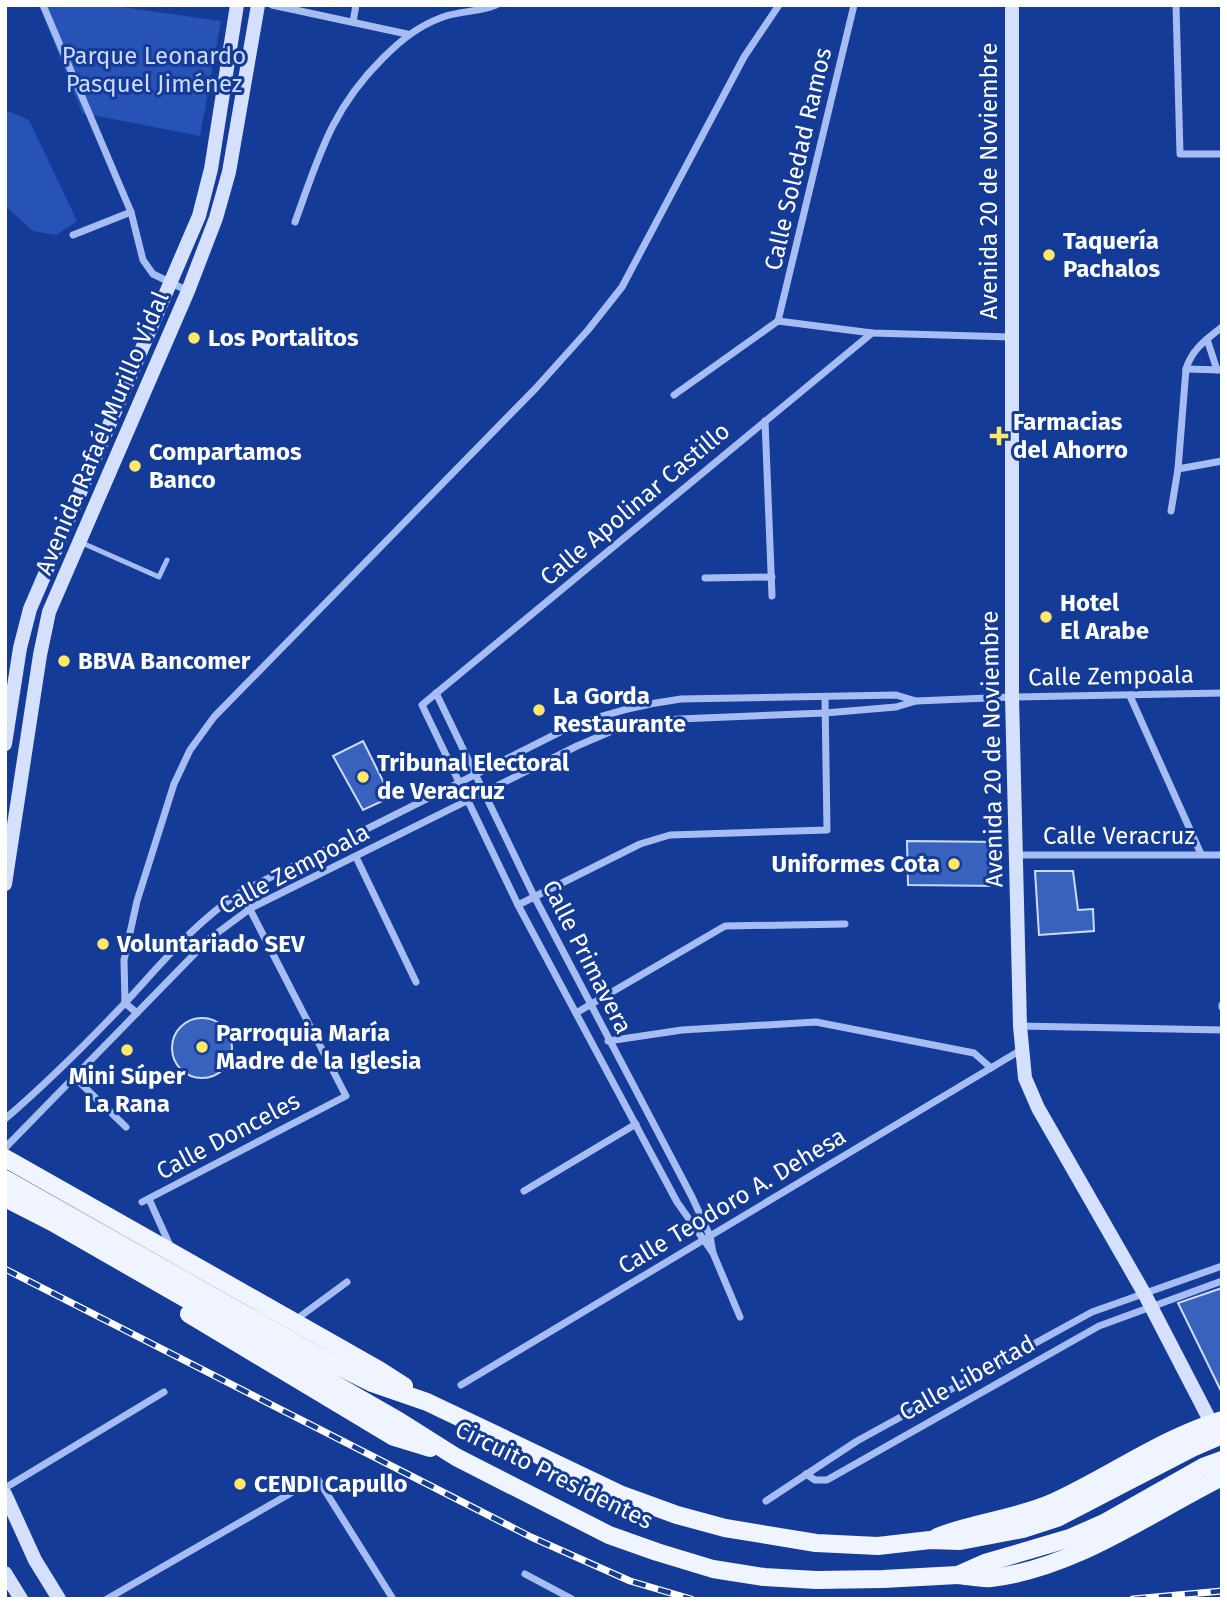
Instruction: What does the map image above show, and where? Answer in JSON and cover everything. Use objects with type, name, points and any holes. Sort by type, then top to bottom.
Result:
[{"type":"main road","name":"Avenida Rafaél Murillo Vidal","points":[[5,744],[20,648],[30,609],[199,216],[211,169],[237,5]]},
{"type":"main road","name":"Avenida Rafaél Murillo Vidal","points":[[5,884],[49,612],[188,291],[216,218],[229,172],[258,5]]},
{"type":"main road","name":"Avenida 20 de Noviembre","points":[[1012,5],[1012,697],[1020,1026],[1026,1078],[1038,1108],[1217,1426],[1222,1441]]},
{"type":"main road","points":[[5,1158],[379,1370],[427,1402]]},
{"type":"main road","name":"Circuito Presidentes","points":[[5,1179],[320,1366],[456,1457],[609,1535],[713,1569],[764,1577],[816,1580],[958,1575],[985,1563],[1070,1538],[1093,1528],[1203,1467],[1222,1460]]},
{"type":"main road","name":"Circuito Presidentes","points":[[5,1198],[320,1366],[427,1402],[622,1495],[677,1516],[771,1537],[816,1543],[878,1546],[930,1540],[960,1541],[1023,1529],[1057,1518],[1192,1448],[1217,1426]]},
{"type":"main road","points":[[5,1211],[81,1250],[394,1437],[456,1457]]},
{"type":"main road","points":[[81,1250],[75,1236],[76,1228],[86,1216],[101,1212]]},
{"type":"main road","points":[[930,1540],[961,1528],[1014,1516],[1054,1502],[1165,1444],[1217,1426]]},
{"type":"main road","points":[[958,1575],[989,1578],[1076,1554],[1115,1536],[1222,1477]]},
{"type":"main road","points":[[5,1494],[35,1560],[59,1599]]},
{"type":"main road","points":[[5,1573],[21,1599]]},
{"type":"street","points":[[43,5],[131,212],[143,260],[153,274],[188,291]]},
{"type":"street","points":[[272,5],[407,34]]},
{"type":"street","points":[[353,22],[356,5]]},
{"type":"street","points":[[137,1013],[125,1003],[124,960],[137,901],[174,784],[190,750],[214,717],[536,388],[622,287],[738,68],[779,5]]},
{"type":"street","name":"Calle Soledad Ramos","points":[[778,321],[854,5]]},
{"type":"street","points":[[1176,5],[1180,154],[1222,154]]},
{"type":"street","points":[[295,222],[326,137],[342,107],[365,76],[407,34],[444,16],[493,6]]},
{"type":"street","points":[[73,235],[131,212]]},
{"type":"street","points":[[674,395],[778,321],[872,333],[1012,337]]},
{"type":"street","points":[[1171,511],[1178,469],[1186,369],[1190,357],[1222,327]]},
{"type":"street","name":"Calle Apolinar Castillo","points":[[422,705],[872,333]]},
{"type":"street","points":[[1186,369],[1219,370],[1207,339]]},
{"type":"street","points":[[765,421],[772,596]]},
{"type":"street","points":[[1178,469],[1222,461]]},
{"type":"street","points":[[705,578],[772,577]]},
{"type":"street","name":"Calle Primavera","points":[[436,693],[534,896],[692,1197],[706,1238]]},
{"type":"street","name":"Calle Zempoala","points":[[5,1148],[209,939],[251,908],[612,731],[648,722],[825,713],[896,707],[916,701],[1222,693]]},
{"type":"street","name":"Calle Zempoala","points":[[5,1119],[125,1003],[215,909],[241,892],[477,776],[570,727],[607,713],[648,703],[681,699],[896,695],[916,701]]},
{"type":"street","points":[[1130,696],[1201,854]]},
{"type":"street","points":[[518,905],[640,844],[670,835],[827,830],[825,698]]},
{"type":"street","name":"Calle Primavera","points":[[422,705],[518,905],[677,1202],[706,1238]]},
{"type":"street","name":"Calle Veracruz","points":[[1016,855],[1222,855]]},
{"type":"street","points":[[356,857],[416,982]]},
{"type":"street","name":"Calle Donceles","points":[[175,1255],[146,1200],[346,1096],[241,892]]},
{"type":"street","points":[[576,1013],[725,926],[845,924]]},
{"type":"street","points":[[608,1041],[682,1030],[816,1022],[974,1052],[991,1068]]},
{"type":"street","points":[[1020,1026],[1222,1030]]},
{"type":"street","name":"Calle Teodoro A. Dehesa","points":[[461,1385],[1022,1050]]},
{"type":"street","points":[[75,1077],[127,1127]]},
{"type":"street","points":[[524,1191],[636,1124]]},
{"type":"street","points":[[706,1238],[740,1317]]},
{"type":"street","points":[[1147,1300],[1222,1266]]},
{"type":"street","points":[[1147,1300],[1222,1281]]},
{"type":"street","points":[[293,1322],[346,1282]]},
{"type":"street","name":"Calle Libertad","points":[[766,1501],[857,1441],[1092,1312],[1147,1300]]},
{"type":"street","name":"Calle Libertad","points":[[806,1474],[815,1480],[827,1480],[1147,1300]]},
{"type":"street","points":[[1092,1312],[1099,1326]]},
{"type":"street","points":[[5,1489],[164,1392]]},
{"type":"street","points":[[107,1599],[317,1478],[388,1597]]},
{"type":"street","points":[[525,1574],[572,1599]]},
{"type":"lane","points":[[79,542],[159,577],[167,560]]},
{"type":"green space","name":"Parque Leonardo Pasquel Jiménez","points":[[39,5],[108,5],[221,21],[200,136],[82,113]]},
{"type":"green space","points":[[5,110],[29,120],[77,221],[56,235],[33,231],[5,206]]},
{"type":"building","name":"Tribunal Electoral de Veracruz","points":[[363,741],[391,797],[363,810],[333,756]]},
{"type":"building","name":"Uniformes Cota","points":[[907,841],[1000,842],[1000,886],[908,885]]},
{"type":"building","points":[[1035,871],[1073,871],[1078,910],[1093,909],[1094,931],[1039,935]]},
{"type":"building","name":"Parroquia María Madre de la Iglesia","points":[[202,1018],[219,1023],[227,1031],[232,1048],[227,1065],[219,1073],[202,1078],[185,1073],[177,1065],[172,1048],[177,1031],[185,1023]]},
{"type":"building","points":[[1222,1288],[1222,1393],[1178,1303]]},
{"type":"railway","points":[[5,1269],[531,1537],[630,1581],[691,1599]]},
{"type":"railway","points":[[1133,1599],[1222,1591]]},
{"type":"place","name":"Taquería Pachalos","points":[[1049,255]]},
{"type":"place","name":"Los Portalitos","points":[[194,338]]},
{"type":"place","name":"Farmacias del Ahorro","points":[[999,436]]},
{"type":"place","name":"Compartamos Banco","points":[[135,466]]},
{"type":"place","name":"Hotel El Arabe","points":[[1046,617]]},
{"type":"place","name":"BBVA Bancomer","points":[[64,661]]},
{"type":"place","name":"La Gorda Restaurante","points":[[539,710]]},
{"type":"place","name":"Tribunal Electoral de Veracruz","points":[[363,777]]},
{"type":"place","name":"Uniformes Cota","points":[[954,864]]},
{"type":"place","name":"Voluntariado SEV","points":[[103,944]]},
{"type":"place","name":"Parroquia María Madre de la Iglesia","points":[[202,1047]]},
{"type":"place","name":"Mini Súper La Rana","points":[[127,1050]]},
{"type":"place","name":"CENDI Capullo","points":[[240,1484]]}]
